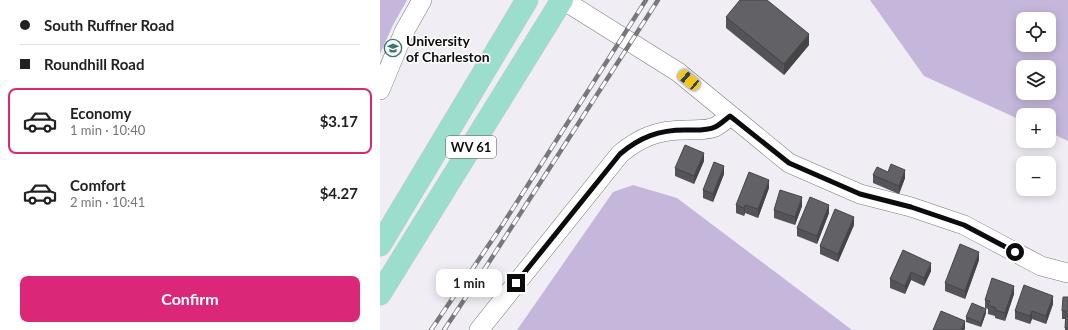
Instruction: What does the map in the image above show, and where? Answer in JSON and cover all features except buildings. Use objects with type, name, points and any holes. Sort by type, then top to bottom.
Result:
[{"type":"main road","name":"WV 61","points":[[380,245],[527,0]]},
{"type":"main road","name":"WV 61","points":[[380,294],[563,0]]},
{"type":"street","points":[[380,90],[404,32],[422,0]]},
{"type":"street","points":[[563,0],[678,72],[789,163],[860,194],[911,207],[964,225],[1041,266],[1068,273]]},
{"type":"street","points":[[479,330],[620,154],[630,145],[653,134],[674,130],[706,129],[715,127],[730,116]]},
{"type":"shaded area","points":[[380,0],[407,0],[393,25],[380,54]]},
{"type":"shaded area","points":[[870,0],[1068,0],[1068,141],[1056,135],[1056,108],[1016,108],[1016,118],[924,76]]},
{"type":"shaded area","points":[[633,185],[677,198],[852,330],[517,330],[613,192]]},
{"type":"railway","points":[[431,330],[503,224],[646,0]]},
{"type":"railway","points":[[444,330],[658,0]]},
{"type":"place","name":"University of Charleston","points":[[393,48]]},
{"type":"route","points":[[516,283],[620,154],[630,145],[641,138],[664,131],[706,129],[715,127],[730,116],[789,163],[860,194],[911,207],[964,225],[1015,252]]}]
